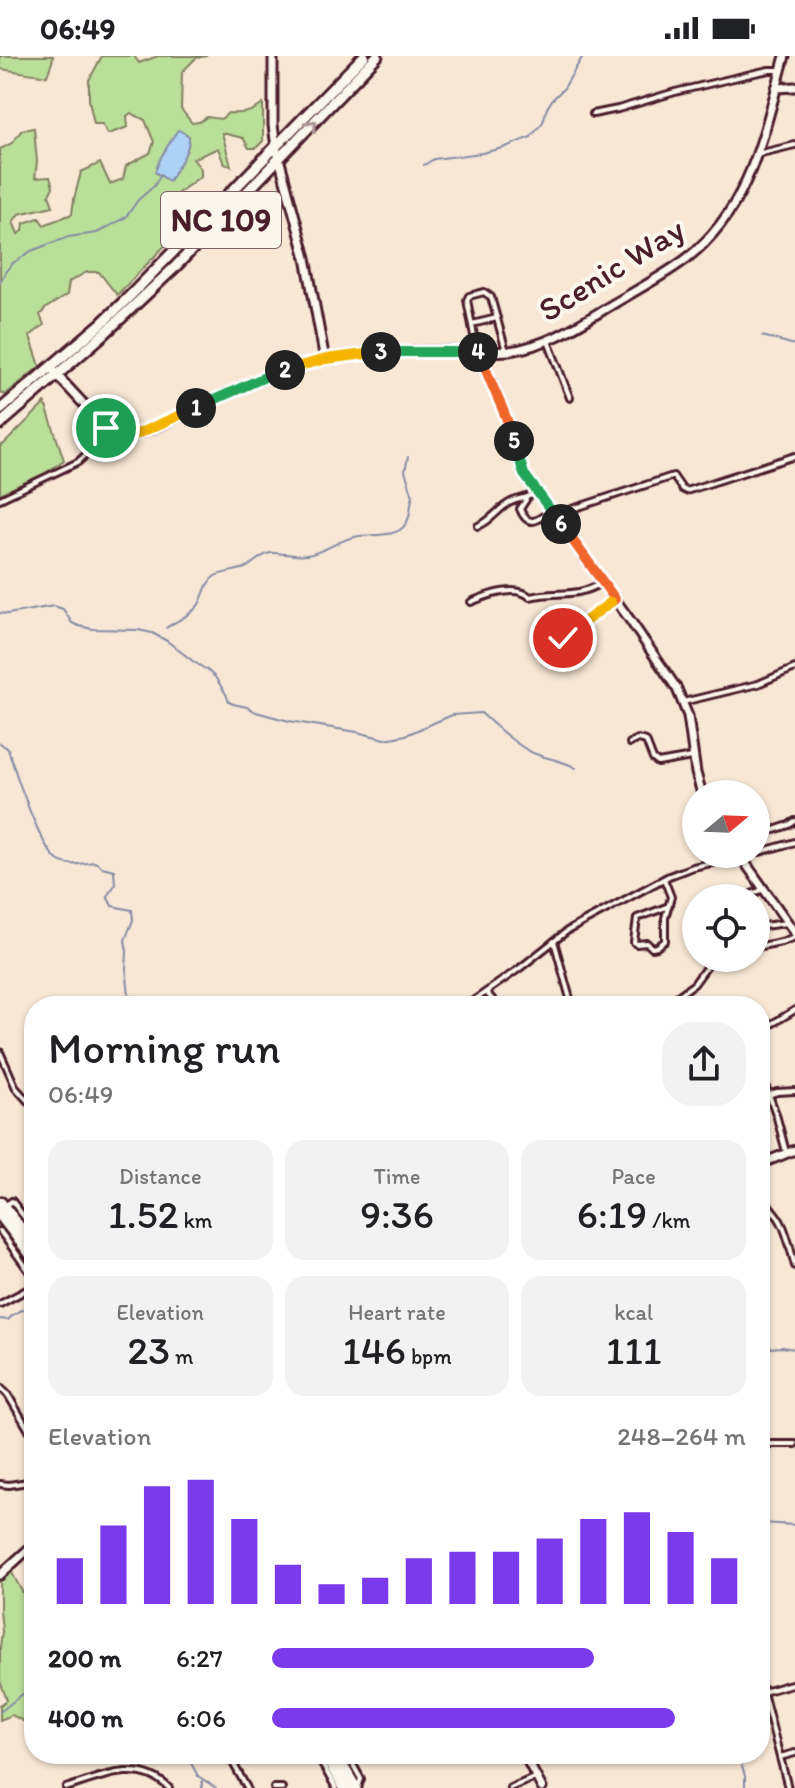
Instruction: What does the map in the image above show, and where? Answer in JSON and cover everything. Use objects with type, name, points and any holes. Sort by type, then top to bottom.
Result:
[{"type":"highway","points":[[1,1208],[24,1235]]},
{"type":"highway","points":[[1,1208],[24,1243]]},
{"type":"highway","points":[[331,1764],[344,1788]]},
{"type":"highway","points":[[341,1764],[356,1788]]},
{"type":"main road","name":"NC 109","points":[[0,424],[131,295],[364,56]]},
{"type":"main road","name":"NC 109","points":[[0,410],[54,371],[165,276],[377,56]]},
{"type":"street","points":[[273,56],[276,147],[306,258],[325,360]]},
{"type":"street","name":"Scenic Way","points":[[106,428],[120,434],[142,433],[265,377],[325,360],[385,352],[506,351],[548,341],[583,323],[669,271],[697,250],[721,224],[748,180],[785,56]]},
{"type":"street","points":[[593,114],[755,73],[781,70]]},
{"type":"street","points":[[776,88],[795,87]]},
{"type":"street","points":[[757,154],[795,145]]},
{"type":"street","points":[[506,351],[491,297],[484,292],[467,298],[479,352],[510,427],[524,474],[671,678],[683,702],[691,730],[698,780]]},
{"type":"street","points":[[471,325],[497,318]]},
{"type":"street","points":[[548,341],[570,398]]},
{"type":"street","points":[[0,499],[78,462],[91,450],[106,428],[54,371]]},
{"type":"street","points":[[536,492],[527,498],[520,509],[529,521],[673,476],[686,491],[795,456]]},
{"type":"street","points":[[478,526],[486,523],[508,503],[527,498]]},
{"type":"street","points":[[471,602],[515,590],[530,597],[552,593],[577,594],[603,582]]},
{"type":"street","points":[[549,650],[615,599]]},
{"type":"street","points":[[683,702],[758,684],[795,668]]},
{"type":"street","points":[[630,743],[638,739],[646,741],[653,759],[658,763],[694,757]]},
{"type":"street","points":[[770,831],[795,821]]},
{"type":"street","points":[[770,849],[795,842]]},
{"type":"street","points":[[480,996],[567,931],[691,868]]},
{"type":"street","points":[[664,879],[671,897],[669,906],[665,918],[665,941],[652,948],[647,943],[639,945],[634,942],[637,918],[669,906]]},
{"type":"street","points":[[770,898],[795,935],[770,944]]},
{"type":"street","points":[[770,925],[788,923]]},
{"type":"street","points":[[554,941],[569,996]]},
{"type":"street","points":[[678,996],[694,984],[703,972]]},
{"type":"street","points":[[486,992],[489,996]]},
{"type":"street","points":[[770,1025],[795,1010]]},
{"type":"street","points":[[0,1052],[16,1088],[24,1097]]},
{"type":"street","points":[[770,1095],[795,1091]]},
{"type":"street","points":[[770,1101],[786,1153]]},
{"type":"street","points":[[770,1160],[795,1150]]},
{"type":"street","points":[[1,1208],[12,1201],[24,1217]]},
{"type":"street","points":[[770,1209],[783,1226],[795,1266]]},
{"type":"street","points":[[0,1231],[24,1264]]},
{"type":"street","points":[[0,1304],[24,1291]]},
{"type":"street","points":[[0,1387],[24,1422]]},
{"type":"street","points":[[770,1444],[795,1444]]},
{"type":"street","points":[[0,1484],[24,1483]]},
{"type":"street","points":[[0,1575],[24,1553]]},
{"type":"street","points":[[770,1690],[795,1683]]},
{"type":"street","points":[[770,1719],[788,1788]]},
{"type":"street","points":[[780,1757],[795,1753]]},
{"type":"street","points":[[234,1764],[247,1788]]},
{"type":"street","points":[[322,1764],[336,1788]]},
{"type":"street","points":[[353,1764],[361,1779],[356,1788]]},
{"type":"street","points":[[529,1764],[542,1788]]},
{"type":"street","points":[[66,1788],[113,1773],[133,1771],[156,1777],[169,1788]]},
{"type":"street","points":[[510,1788],[536,1777]]},
{"type":"street","points":[[274,1788],[282,1788]]},
{"type":"green space","points":[[0,56],[53,56],[47,76],[0,69]]},
{"type":"green space","points":[[102,56],[134,56],[139,63],[158,56],[207,56],[196,58],[182,72],[181,109],[192,123],[207,117],[221,119],[228,113],[246,112],[263,104],[263,141],[256,148],[249,148],[243,138],[222,133],[231,166],[224,164],[218,148],[193,159],[201,169],[201,176],[178,193],[185,225],[117,295],[99,272],[87,272],[69,282],[67,295],[46,308],[40,315],[44,325],[30,336],[40,366],[5,395],[0,392],[0,149],[12,143],[22,130],[34,128],[35,178],[50,177],[53,187],[49,195],[53,206],[19,214],[13,222],[18,234],[23,231],[24,223],[39,218],[44,225],[72,214],[81,172],[100,163],[110,184],[123,179],[126,166],[150,153],[154,142],[145,120],[131,113],[127,116],[128,127],[108,134],[102,124],[94,124],[89,80]]},
{"type":"green space","points":[[45,403],[64,460],[44,474],[0,494],[0,446]]},
{"type":"green space","points":[[11,1571],[24,1598],[24,1722],[12,1715],[0,1720],[0,1705],[7,1700],[0,1681],[0,1581]]},
{"type":"water","points":[[179,130],[189,136],[189,142],[169,181],[155,172]]},
{"type":"waterway","points":[[424,165],[434,159],[503,148],[531,137],[583,56]]},
{"type":"waterway","points":[[0,282],[13,263],[31,251],[68,237],[97,233],[126,217],[161,174]]},
{"type":"waterway","points":[[762,336],[795,345]]},
{"type":"waterway","points":[[166,628],[197,607],[215,576],[245,568],[267,554],[307,555],[352,537],[390,534],[401,529],[409,518],[413,496],[405,471],[408,457]]},
{"type":"waterway","points":[[0,613],[54,606],[63,609],[72,623],[79,626],[152,633],[215,677],[229,702],[289,721],[385,739],[406,735],[452,715],[481,713],[527,750],[576,768]]},
{"type":"waterway","points":[[0,743],[8,749],[29,810],[52,854],[63,863],[95,862],[114,870],[115,885],[107,896],[112,906],[132,910],[133,920],[125,940],[130,996]]},
{"type":"waterway","points":[[0,1319],[8,1320],[24,1309]]},
{"type":"waterway","points":[[770,1348],[795,1349]]},
{"type":"waterway","points":[[770,1524],[795,1525]]},
{"type":"waterway","points":[[0,1712],[24,1693]]},
{"type":"waterway","points":[[191,1764],[198,1776],[216,1788]]},
{"type":"waterway","points":[[741,1764],[745,1788]]},
{"type":"waterway","points":[[202,1781],[202,1788]]},
{"type":"route","points":[[106,428],[120,434],[142,433],[265,377],[326,359],[385,352],[480,352],[510,427],[524,474],[615,599],[563,638]]}]
